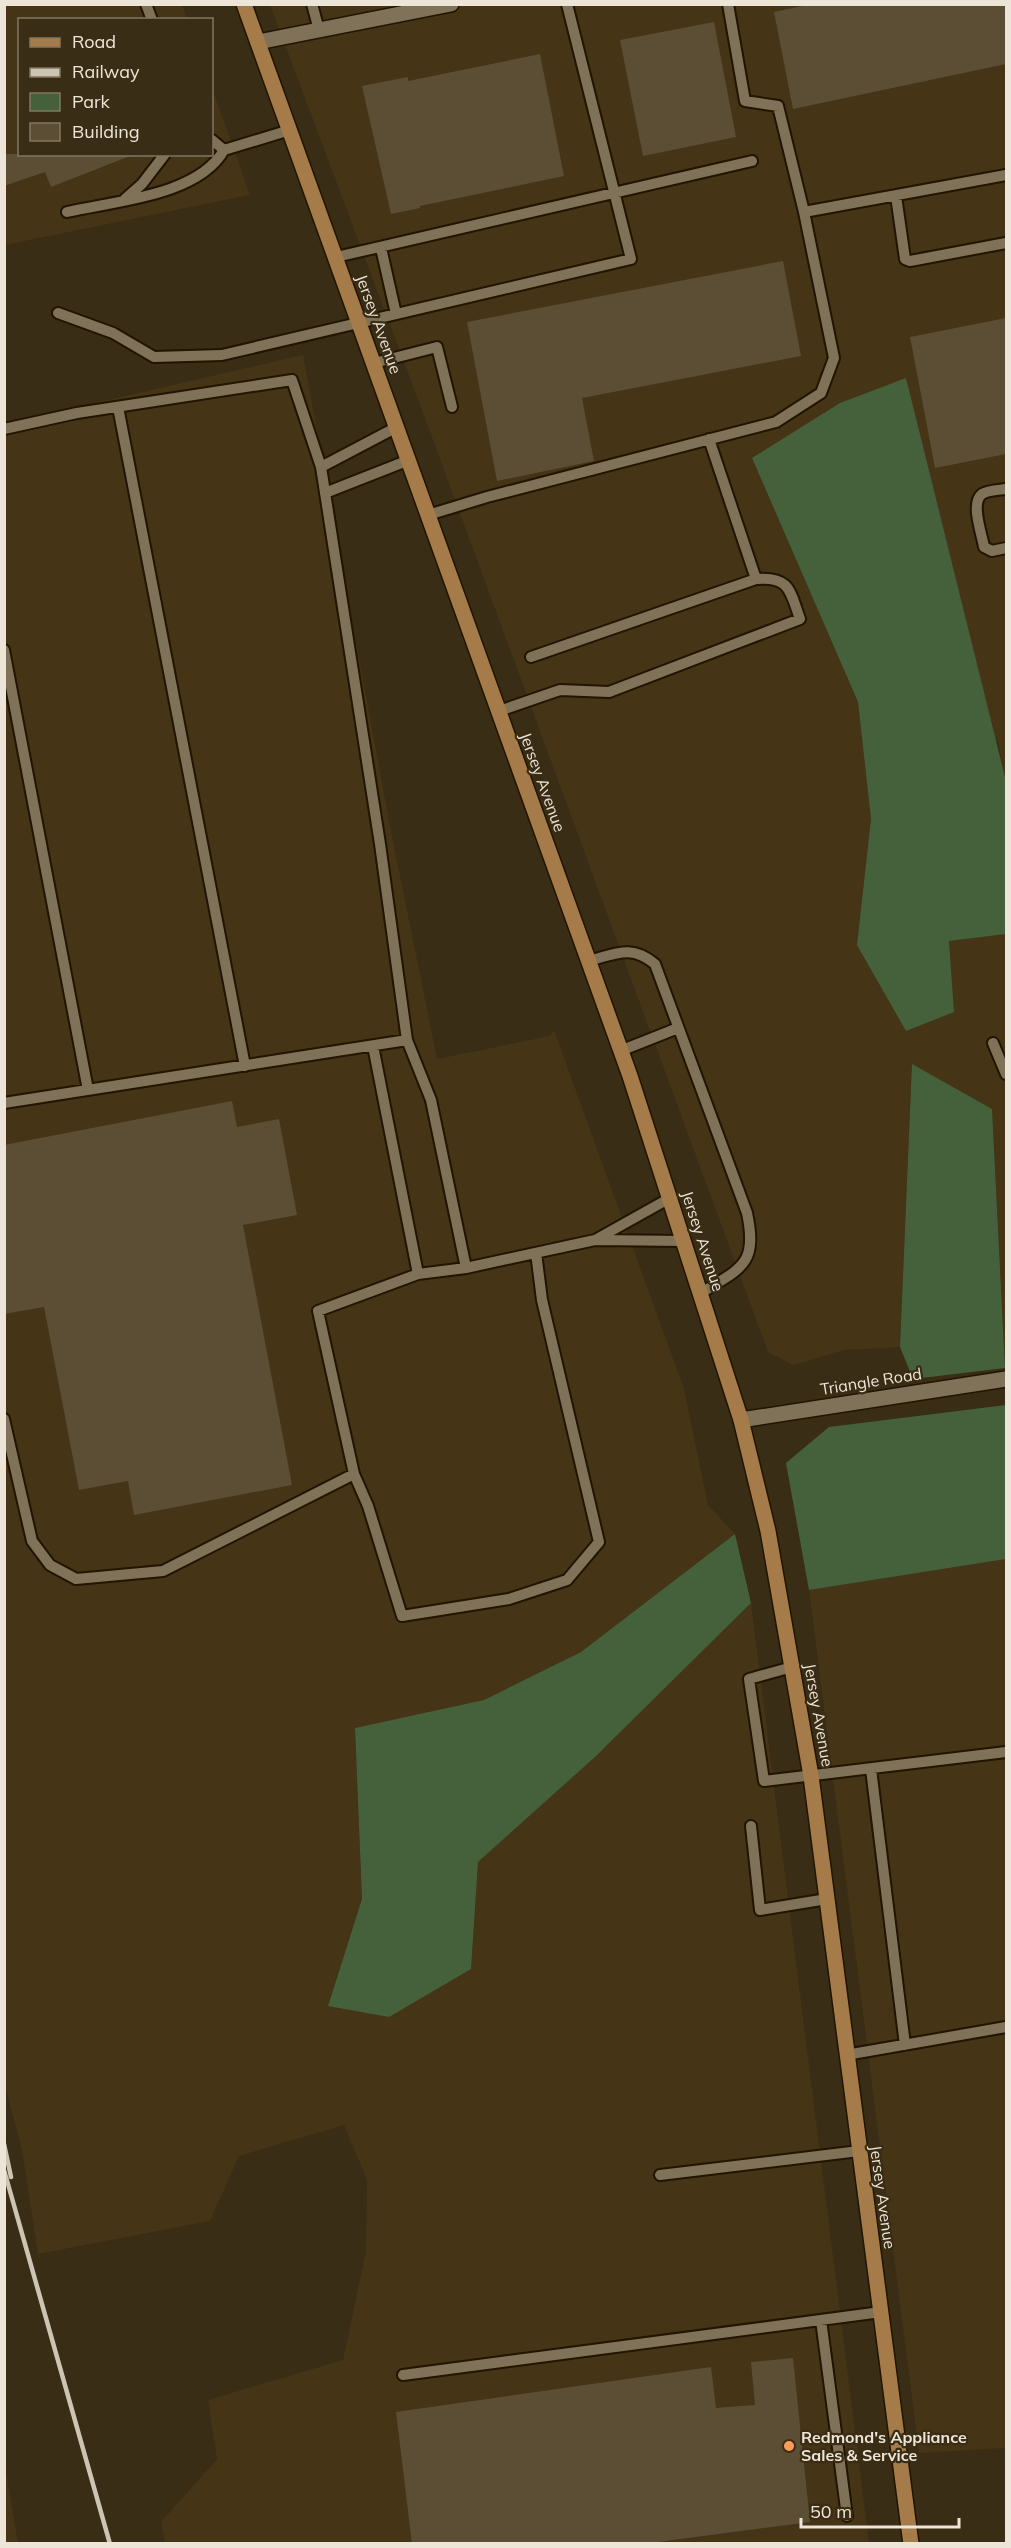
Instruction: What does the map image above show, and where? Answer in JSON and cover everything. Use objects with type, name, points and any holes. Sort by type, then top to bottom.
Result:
[{"type":"street","name":"Jersey Avenue","points":[[244,4],[621,1051],[741,1420],[768,1531],[811,1776],[911,2544]]},
{"type":"street","points":[[258,42],[319,30],[385,11],[451,4]]},
{"type":"street","name":"Triangle Road","points":[[741,1420],[1006,1379]]},
{"type":"lane","points":[[312,4],[319,30]]},
{"type":"lane","points":[[58,313],[113,333],[154,357],[222,355],[631,259],[567,4]]},
{"type":"lane","points":[[428,515],[487,497],[776,422],[821,393],[834,358],[804,213],[778,106],[746,101],[728,4]]},
{"type":"lane","points":[[67,212],[124,199],[159,195],[218,162],[225,150],[290,130]]},
{"type":"lane","points":[[213,141],[225,150]]},
{"type":"lane","points":[[124,199],[142,184],[163,156]]},
{"type":"lane","points":[[336,257],[752,161]]},
{"type":"lane","points":[[804,213],[1006,175]]},
{"type":"lane","points":[[896,195],[905,259],[910,261],[1006,243]]},
{"type":"lane","points":[[381,248],[396,314]]},
{"type":"lane","points":[[374,363],[437,347],[452,407]]},
{"type":"lane","points":[[4,429],[118,406],[292,380],[321,467],[380,844],[407,1040],[430,1100],[466,1268]]},
{"type":"lane","points":[[118,406],[244,1066]]},
{"type":"lane","points":[[321,467],[397,427]]},
{"type":"lane","points":[[709,439],[756,579]]},
{"type":"lane","points":[[325,493],[409,460]]},
{"type":"lane","points":[[1006,489],[984,493],[978,498],[976,506],[984,547],[992,551],[1006,548]]},
{"type":"lane","points":[[499,711],[560,690],[609,692],[800,619],[786,583],[778,579],[756,579],[531,657]]},
{"type":"lane","points":[[4,650],[88,1090]]},
{"type":"lane","points":[[588,961],[628,951],[641,953],[654,964],[747,1213],[753,1240],[746,1260],[738,1270],[701,1293]]},
{"type":"lane","points":[[621,1051],[678,1028]]},
{"type":"lane","points":[[4,1103],[407,1040]]},
{"type":"lane","points":[[993,1043],[1006,1074]]},
{"type":"lane","points":[[372,1046],[418,1274]]},
{"type":"lane","points":[[595,1239],[670,1198]]},
{"type":"lane","points":[[536,1253],[542,1300],[599,1542],[567,1580],[509,1599],[402,1616],[368,1506],[354,1474],[318,1311],[418,1274],[466,1268],[595,1239],[684,1241]]},
{"type":"lane","points":[[4,1419],[32,1541],[50,1565],[76,1579],[164,1571],[354,1474]]},
{"type":"lane","points":[[792,1667],[750,1679],[764,1781],[1006,1752]]},
{"type":"lane","points":[[871,1769],[905,2045]]},
{"type":"lane","points":[[751,1826],[760,1910],[827,1899]]},
{"type":"lane","points":[[846,2055],[1006,2027]]},
{"type":"lane","points":[[660,2175],[859,2151]]},
{"type":"lane","points":[[403,2374],[881,2312]]},
{"type":"lane","points":[[821,2320],[848,2516]]},
{"type":"shaded area","points":[[5,5],[182,5],[187,18],[18,18],[18,156],[213,156],[213,91],[250,195],[5,245]]},
{"type":"shaded area","points":[[270,5],[1006,5],[1006,781],[998,742],[752,458],[858,702],[871,819],[857,945],[954,1012],[949,941],[1006,934],[1006,1388],[992,1109],[912,1065],[900,1347],[844,1350],[793,1365],[768,1352],[429,429]]},
{"type":"shaded area","points":[[303,355],[390,826],[437,1059],[550,1036],[554,1030],[684,1389],[708,1505],[735,1534],[581,1652],[484,1700],[355,1728],[362,1899],[328,2006],[471,1969],[478,1862],[595,1757],[751,1603],[869,2543],[165,2543],[161,2522],[217,2459],[208,2400],[343,2360],[366,2251],[367,2180],[344,2125],[239,2156],[210,2221],[38,2254],[22,2150],[4,2082],[4,424]]},
{"type":"shaded area","points":[[1006,1559],[1006,2448],[919,2453],[809,1590]]},
{"type":"shaded area","points":[[5,2466],[18,2543],[5,2543]]},
{"type":"green space","points":[[906,378],[1006,781],[1006,934],[949,941],[954,1012],[906,1031],[857,945],[871,819],[858,702],[752,458],[840,403]]},
{"type":"green space","points":[[912,1064],[992,1109],[1005,1368],[913,1379],[900,1347]]},
{"type":"green space","points":[[1006,1405],[1006,1559],[809,1590],[786,1463],[829,1427]]},
{"type":"green space","points":[[735,1534],[751,1603],[595,1757],[478,1862],[471,1969],[389,2017],[328,2006],[362,1899],[355,1728],[484,1700],[581,1652]]},
{"type":"building","points":[[812,4],[1006,4],[1006,64],[793,109],[774,12]]},
{"type":"building","points":[[714,22],[736,137],[643,156],[620,40]]},
{"type":"building","points":[[540,54],[564,176],[391,214],[362,86],[408,77],[408,81]]},
{"type":"building","points":[[4,154],[130,156],[51,187],[45,172],[4,186]]},
{"type":"building","points":[[783,261],[801,356],[582,398],[594,461],[497,481],[467,322]]},
{"type":"building","points":[[1006,318],[1006,454],[935,468],[910,337]]},
{"type":"building","points":[[232,1101],[237,1127],[279,1119],[297,1215],[243,1225],[292,1485],[134,1515],[128,1481],[79,1490],[44,1307],[4,1314],[4,1145]]},
{"type":"building","points":[[793,2358],[810,2522],[642,2544],[412,2544],[396,2412],[711,2367],[716,2408],[755,2405],[751,2362]]},
{"type":"railway","points":[[4,2144],[11,2177]]},
{"type":"railway","points":[[4,2170],[110,2544]]},
{"type":"place","name":"Redmond's Appliance Sales & Service","points":[[789,2446]]}]
